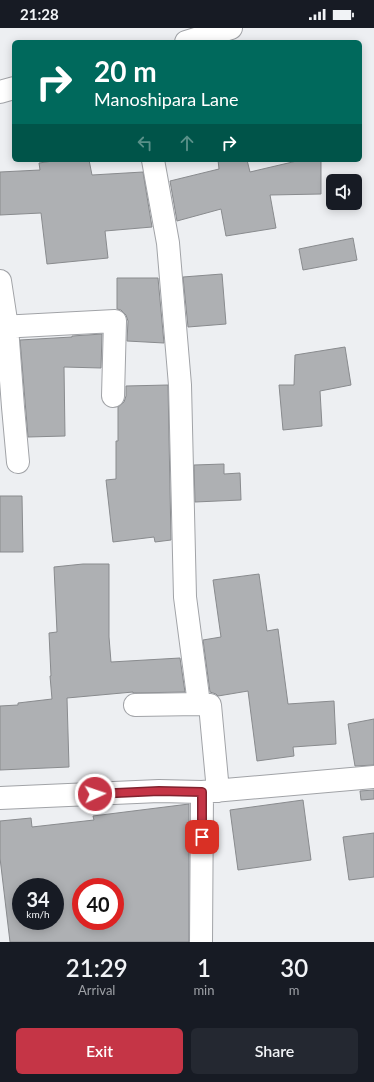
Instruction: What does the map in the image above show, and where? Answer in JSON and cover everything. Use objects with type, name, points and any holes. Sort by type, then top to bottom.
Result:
[{"type":"street","points":[[192,40],[231,28]]},
{"type":"street","points":[[0,92],[12,89]]},
{"type":"street","points":[[153,162],[169,251],[180,385],[185,597],[199,704]]},
{"type":"street","points":[[0,281],[18,462]]},
{"type":"street","points":[[4,327],[115,321],[113,396]]},
{"type":"street","points":[[134,705],[210,705],[210,791],[201,942]]},
{"type":"street","points":[[0,798],[159,791],[210,791],[374,777]]},
{"type":"building","points":[[89,162],[92,175],[143,172],[152,227],[105,231],[108,258],[47,264],[41,213],[0,215],[0,172],[40,170],[39,163]]},
{"type":"building","points":[[218,162],[248,162],[250,172],[292,162],[321,162],[321,194],[270,195],[276,228],[226,236],[221,209],[177,221],[170,181],[219,169]]},
{"type":"building","points":[[353,238],[357,260],[303,270],[299,249]]},
{"type":"building","points":[[222,274],[226,324],[188,327],[183,277]]},
{"type":"building","points":[[117,278],[158,278],[164,343],[127,341],[128,321],[126,315],[121,310],[117,309]]},
{"type":"building","points":[[102,334],[101,368],[64,367],[65,436],[28,437],[20,340]]},
{"type":"building","points":[[345,347],[351,385],[320,391],[322,426],[283,430],[279,385],[294,385],[295,355]]},
{"type":"building","points":[[168,385],[171,540],[155,542],[154,537],[113,542],[106,480],[116,479],[118,407],[124,402],[126,396],[126,386]]},
{"type":"building","points":[[224,464],[224,474],[240,473],[241,500],[195,502],[194,465]]},
{"type":"building","points":[[0,496],[22,496],[23,552],[0,552]]},
{"type":"building","points":[[83,564],[109,564],[109,637],[111,662],[180,658],[185,692],[133,692],[67,698],[69,767],[0,770],[0,706],[18,705],[18,703],[52,699],[49,633],[57,632],[54,567]]},
{"type":"building","points":[[259,574],[267,631],[278,629],[288,704],[334,701],[336,744],[293,747],[294,756],[257,761],[248,691],[218,696],[210,692],[203,640],[221,637],[213,580]]},
{"type":"building","points":[[374,719],[374,765],[355,766],[348,724]]},
{"type":"building","points":[[374,790],[374,799],[361,800],[360,791]]},
{"type":"building","points":[[303,800],[311,860],[238,870],[230,810]]},
{"type":"building","points":[[189,804],[189,942],[10,942],[0,858],[0,821],[31,818],[32,827],[94,820],[93,816]]},
{"type":"building","points":[[374,833],[374,877],[349,880],[343,837]]},
{"type":"route","points":[[95,794],[159,791],[202,792],[202,837]]}]
